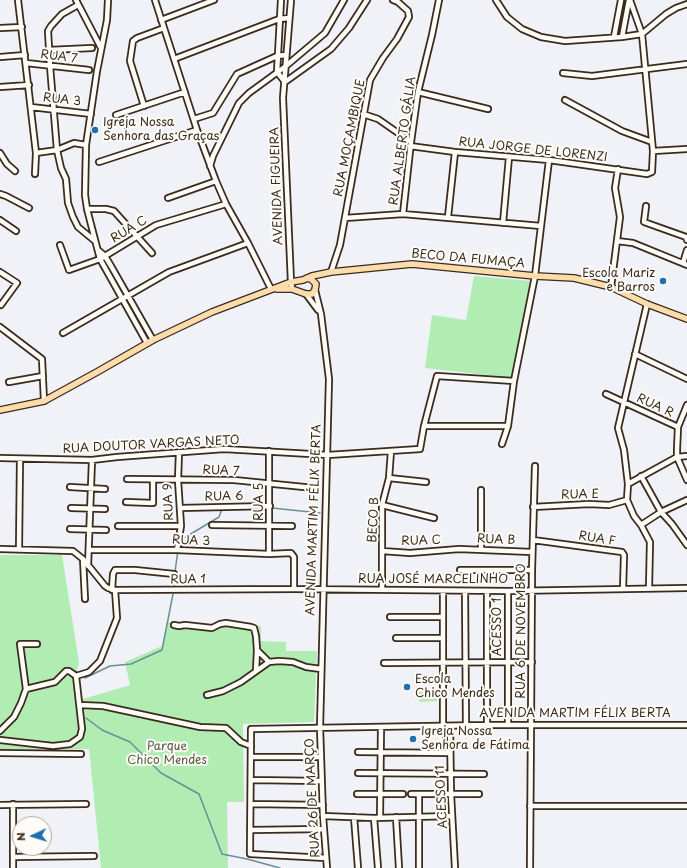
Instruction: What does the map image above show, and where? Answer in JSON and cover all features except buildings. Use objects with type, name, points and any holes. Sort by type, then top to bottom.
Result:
[{"type":"main road","name":"BECO DA FUMAÇA","points":[[305,279],[330,272],[412,264],[535,276],[574,278],[611,287],[647,304],[687,320]]},
{"type":"main road","points":[[272,289],[292,289],[312,294],[316,287],[330,272]]},
{"type":"main road","points":[[304,293],[300,287],[305,279]]},
{"type":"main road","points":[[0,410],[44,401],[147,343],[212,312],[291,282],[311,279],[316,287]]},
{"type":"street","points":[[18,0],[36,153],[35,174]]},
{"type":"street","points":[[108,0],[107,20],[101,48],[86,145],[84,195],[98,250],[147,343]]},
{"type":"street","points":[[155,0],[197,130],[216,181],[226,204],[272,289]]},
{"type":"street","points":[[161,20],[214,0]]},
{"type":"street","points":[[281,0],[277,72],[285,82],[331,49],[349,28],[367,0]]},
{"type":"street","name":"AVENIDA FIGUEIRA","points":[[291,0],[283,98],[292,289]]},
{"type":"street","points":[[210,166],[213,156],[239,103],[249,93],[286,66],[325,33],[344,0]]},
{"type":"street","name":"RUA MOÇAMBIQUE","points":[[330,272],[340,245],[370,80],[383,58],[397,39],[409,17],[408,11],[398,2],[393,0]]},
{"type":"street","name":"RUA ALBERTO GÁLIA","points":[[403,214],[410,144],[418,92],[439,0]]},
{"type":"street","points":[[496,0],[507,17],[522,29],[541,37],[565,41],[614,38],[642,34],[666,14],[687,4]]},
{"type":"street","points":[[614,38],[621,0]]},
{"type":"street","points":[[622,37],[630,0]]},
{"type":"street","points":[[630,0],[642,34],[653,151],[687,149]]},
{"type":"street","points":[[95,241],[78,227],[68,203],[66,179],[61,168],[53,108],[48,30],[62,14],[77,2],[101,48]]},
{"type":"street","points":[[174,59],[279,19],[289,18]]},
{"type":"street","points":[[0,28],[22,27]]},
{"type":"street","points":[[144,106],[130,61],[133,41],[137,38],[164,28]]},
{"type":"street","points":[[49,50],[92,48]]},
{"type":"street","points":[[0,57],[25,55]]},
{"type":"street","points":[[194,119],[213,112],[237,74],[277,56],[286,55]]},
{"type":"street","name":"RUA 7","points":[[26,63],[89,70]]},
{"type":"street","points":[[563,73],[592,76],[687,64]]},
{"type":"street","points":[[0,86],[29,85]]},
{"type":"street","points":[[116,115],[185,92]]},
{"type":"street","points":[[418,92],[488,109]]},
{"type":"street","points":[[565,100],[622,131],[652,142]]},
{"type":"street","name":"RUA 3","points":[[31,107],[53,108],[91,114]]},
{"type":"street","name":"RUA JORGE DE LORENZI","points":[[363,114],[378,119],[410,144],[455,152],[549,160],[647,174],[652,172],[653,151]]},
{"type":"street","points":[[99,162],[197,130]]},
{"type":"street","points":[[36,153],[58,150],[74,143],[86,145]]},
{"type":"street","points":[[448,217],[455,152]]},
{"type":"street","points":[[0,153],[7,164],[15,172]]},
{"type":"street","points":[[207,158],[213,156]]},
{"type":"street","points":[[503,223],[509,157]]},
{"type":"street","points":[[502,444],[508,426],[514,381],[535,276],[549,160]]},
{"type":"street","points":[[611,287],[620,217],[615,188],[618,169]]},
{"type":"street","points":[[168,198],[216,181]]},
{"type":"street","points":[[0,194],[29,208]]},
{"type":"street","name":"RUA C","points":[[60,245],[69,270],[102,257],[156,225],[226,204]]},
{"type":"street","points":[[646,206],[644,222],[686,237],[687,240]]},
{"type":"street","points":[[87,209],[106,209],[114,211],[152,253]]},
{"type":"street","points":[[345,218],[403,214],[541,226]]},
{"type":"street","points":[[0,220],[16,231]]},
{"type":"street","points":[[617,241],[633,243],[685,264],[687,250]]},
{"type":"street","points":[[63,333],[170,272],[248,243]]},
{"type":"street","points":[[102,257],[128,295],[153,340]]},
{"type":"street","points":[[0,272],[17,283],[1,305]]},
{"type":"street","name":"AVENIDA MARTIM FÉLIX BERTA","points":[[316,287],[328,361],[329,379],[320,727]]},
{"type":"street","points":[[304,293],[314,303],[321,314]]},
{"type":"street","points":[[647,304],[618,428],[624,450],[628,484],[627,500],[634,516],[642,525],[650,542],[649,588]]},
{"type":"street","points":[[0,328],[42,359],[44,401]]},
{"type":"street","points":[[635,354],[687,379]]},
{"type":"street","points":[[9,382],[43,376]]},
{"type":"street","points":[[508,426],[424,426],[437,376],[514,381]]},
{"type":"street","name":"RUA R","points":[[606,394],[678,427]]},
{"type":"street","points":[[687,405],[678,427],[677,457],[687,480]]},
{"type":"street","name":"RUA DOUTOR VARGAS NETO","points":[[0,458],[92,460],[224,449],[328,455],[420,449],[424,426]]},
{"type":"street","name":"RUA 5","points":[[269,451],[269,554]]},
{"type":"street","name":"BECO B","points":[[382,590],[382,505],[388,478],[391,451]]},
{"type":"street","name":"RUA 9","points":[[177,550],[181,526],[178,480],[179,452]]},
{"type":"street","points":[[628,484],[677,457],[687,456]]},
{"type":"street","points":[[19,549],[20,459]]},
{"type":"street","points":[[88,566],[92,460]]},
{"type":"street","name":"RUA 6 DE NOVEMBRO","points":[[530,868],[532,552],[535,466]]},
{"type":"street","points":[[641,476],[661,512],[672,524],[687,545]]},
{"type":"street","points":[[388,478],[426,482]]},
{"type":"street","name":"RUA 7","points":[[127,479],[234,480],[270,485],[314,488]]},
{"type":"street","points":[[126,502],[153,504],[153,480]]},
{"type":"street","points":[[70,488],[106,489]]},
{"type":"street","points":[[481,490],[481,550]]},
{"type":"street","name":"RUA E","points":[[533,507],[589,504],[609,505],[627,500]]},
{"type":"street","points":[[642,525],[661,512],[687,500]]},
{"type":"street","points":[[382,505],[434,518]]},
{"type":"street","name":"RUA 6","points":[[180,508],[270,506]]},
{"type":"street","points":[[71,508],[105,509]]},
{"type":"street","points":[[212,525],[292,526]]},
{"type":"street","points":[[118,526],[181,526]]},
{"type":"street","points":[[70,529],[106,530]]},
{"type":"street","name":"RUA F","points":[[533,540],[622,552],[624,555],[623,589]]},
{"type":"street","points":[[0,549],[69,551],[77,553],[105,586],[113,590]]},
{"type":"street","name":"RUA C","points":[[382,551],[410,553],[459,549]]},
{"type":"street","name":"RUA B","points":[[459,549],[532,552]]},
{"type":"street","name":"RUA 3","points":[[89,550],[177,550],[269,554],[291,553],[293,555],[294,589]]},
{"type":"street","points":[[83,559],[85,599]]},
{"type":"street","points":[[76,676],[88,672],[100,661],[116,618],[113,574],[116,570],[135,570],[174,574]]},
{"type":"street","points":[[460,570],[532,570]]},
{"type":"street","name":"RUA JOSÉ MARCELINHO","points":[[323,590],[508,591],[687,588]]},
{"type":"street","name":"RUA 1","points":[[113,590],[323,590]]},
{"type":"street","points":[[443,591],[443,726]]},
{"type":"street","points":[[465,591],[466,725]]},
{"type":"street","points":[[487,591],[487,725]]},
{"type":"street","name":"ACESSO 1","points":[[508,591],[508,725]]},
{"type":"street","points":[[390,617],[442,617]]},
{"type":"street","points":[[174,625],[212,628],[226,623],[254,628],[257,650],[256,671]]},
{"type":"street","points":[[396,638],[442,638]]},
{"type":"street","points":[[0,731],[14,717],[22,703],[26,689],[20,644],[37,644]]},
{"type":"street","points":[[257,650],[269,662]]},
{"type":"street","points":[[207,695],[223,691],[241,682],[269,662],[293,662],[306,667],[321,668]]},
{"type":"street","points":[[384,663],[532,662]]},
{"type":"street","points":[[0,740],[53,746],[70,744],[80,737],[82,729],[76,676],[69,671],[66,671],[55,682],[26,689]]},
{"type":"street","points":[[80,705],[103,706],[200,727],[226,728],[241,742],[251,746],[250,854],[326,858]]},
{"type":"street","name":"AVENIDA MARTIM FÉLIX BERTA","points":[[251,746],[251,729],[466,725],[687,725]]},
{"type":"street","name":"ACESSO 11","points":[[450,726],[450,774],[455,868]]},
{"type":"street","name":"RUA 26 DE MARÇO","points":[[320,727],[321,781],[327,868]]},
{"type":"street","points":[[378,868],[377,818],[380,794],[381,727]]},
{"type":"street","points":[[358,752],[450,753]]},
{"type":"street","points":[[0,753],[81,754]]},
{"type":"street","points":[[251,757],[320,757]]},
{"type":"street","points":[[358,774],[484,774]]},
{"type":"street","points":[[251,780],[321,781]]},
{"type":"street","points":[[357,794],[403,794]]},
{"type":"street","points":[[411,794],[479,794]]},
{"type":"street","points":[[419,794],[420,868]]},
{"type":"street","points":[[12,868],[13,804]]},
{"type":"street","points":[[0,805],[86,804]]},
{"type":"street","points":[[251,804],[323,805]]},
{"type":"street","points":[[530,806],[687,806]]},
{"type":"street","points":[[323,816],[377,818],[452,816]]},
{"type":"street","points":[[354,817],[358,868]]},
{"type":"street","points":[[396,817],[399,868]]},
{"type":"street","points":[[250,830],[324,829]]},
{"type":"street","points":[[13,857],[94,856]]},
{"type":"green space","points":[[474,276],[531,281],[513,378],[425,368],[432,315],[466,320]]},
{"type":"green space","name":"Parque Chico Mendes","points":[[0,555],[62,555],[79,662],[76,676],[83,699],[130,685],[125,662],[162,646],[167,622],[212,625],[220,622],[261,626],[261,641],[286,642],[286,651],[317,651],[314,722],[243,724],[244,802],[227,802],[228,868],[101,868],[89,749],[0,749]]},
{"type":"green space","points":[[437,691],[437,701],[419,702],[419,692]]},
{"type":"waterway","points":[[272,508],[320,513]]},
{"type":"waterway","points":[[179,541],[219,517],[222,509]]},
{"type":"waterway","points":[[173,586],[178,550]]},
{"type":"waterway","points":[[85,678],[110,666],[131,664],[162,650],[173,594]]},
{"type":"waterway","points":[[86,718],[102,730],[130,742],[161,773],[199,794],[222,854],[280,868]]},
{"type":"place","name":"Igreja Nossa Senhora das Graças","points":[[95,130]]},
{"type":"place","name":"Escola Mariz e Barros","points":[[663,281]]},
{"type":"place","name":"Escola Chico Mendes","points":[[407,687]]},
{"type":"place","name":"Igreja Nossa Senhora de Fátima","points":[[413,739]]}]
